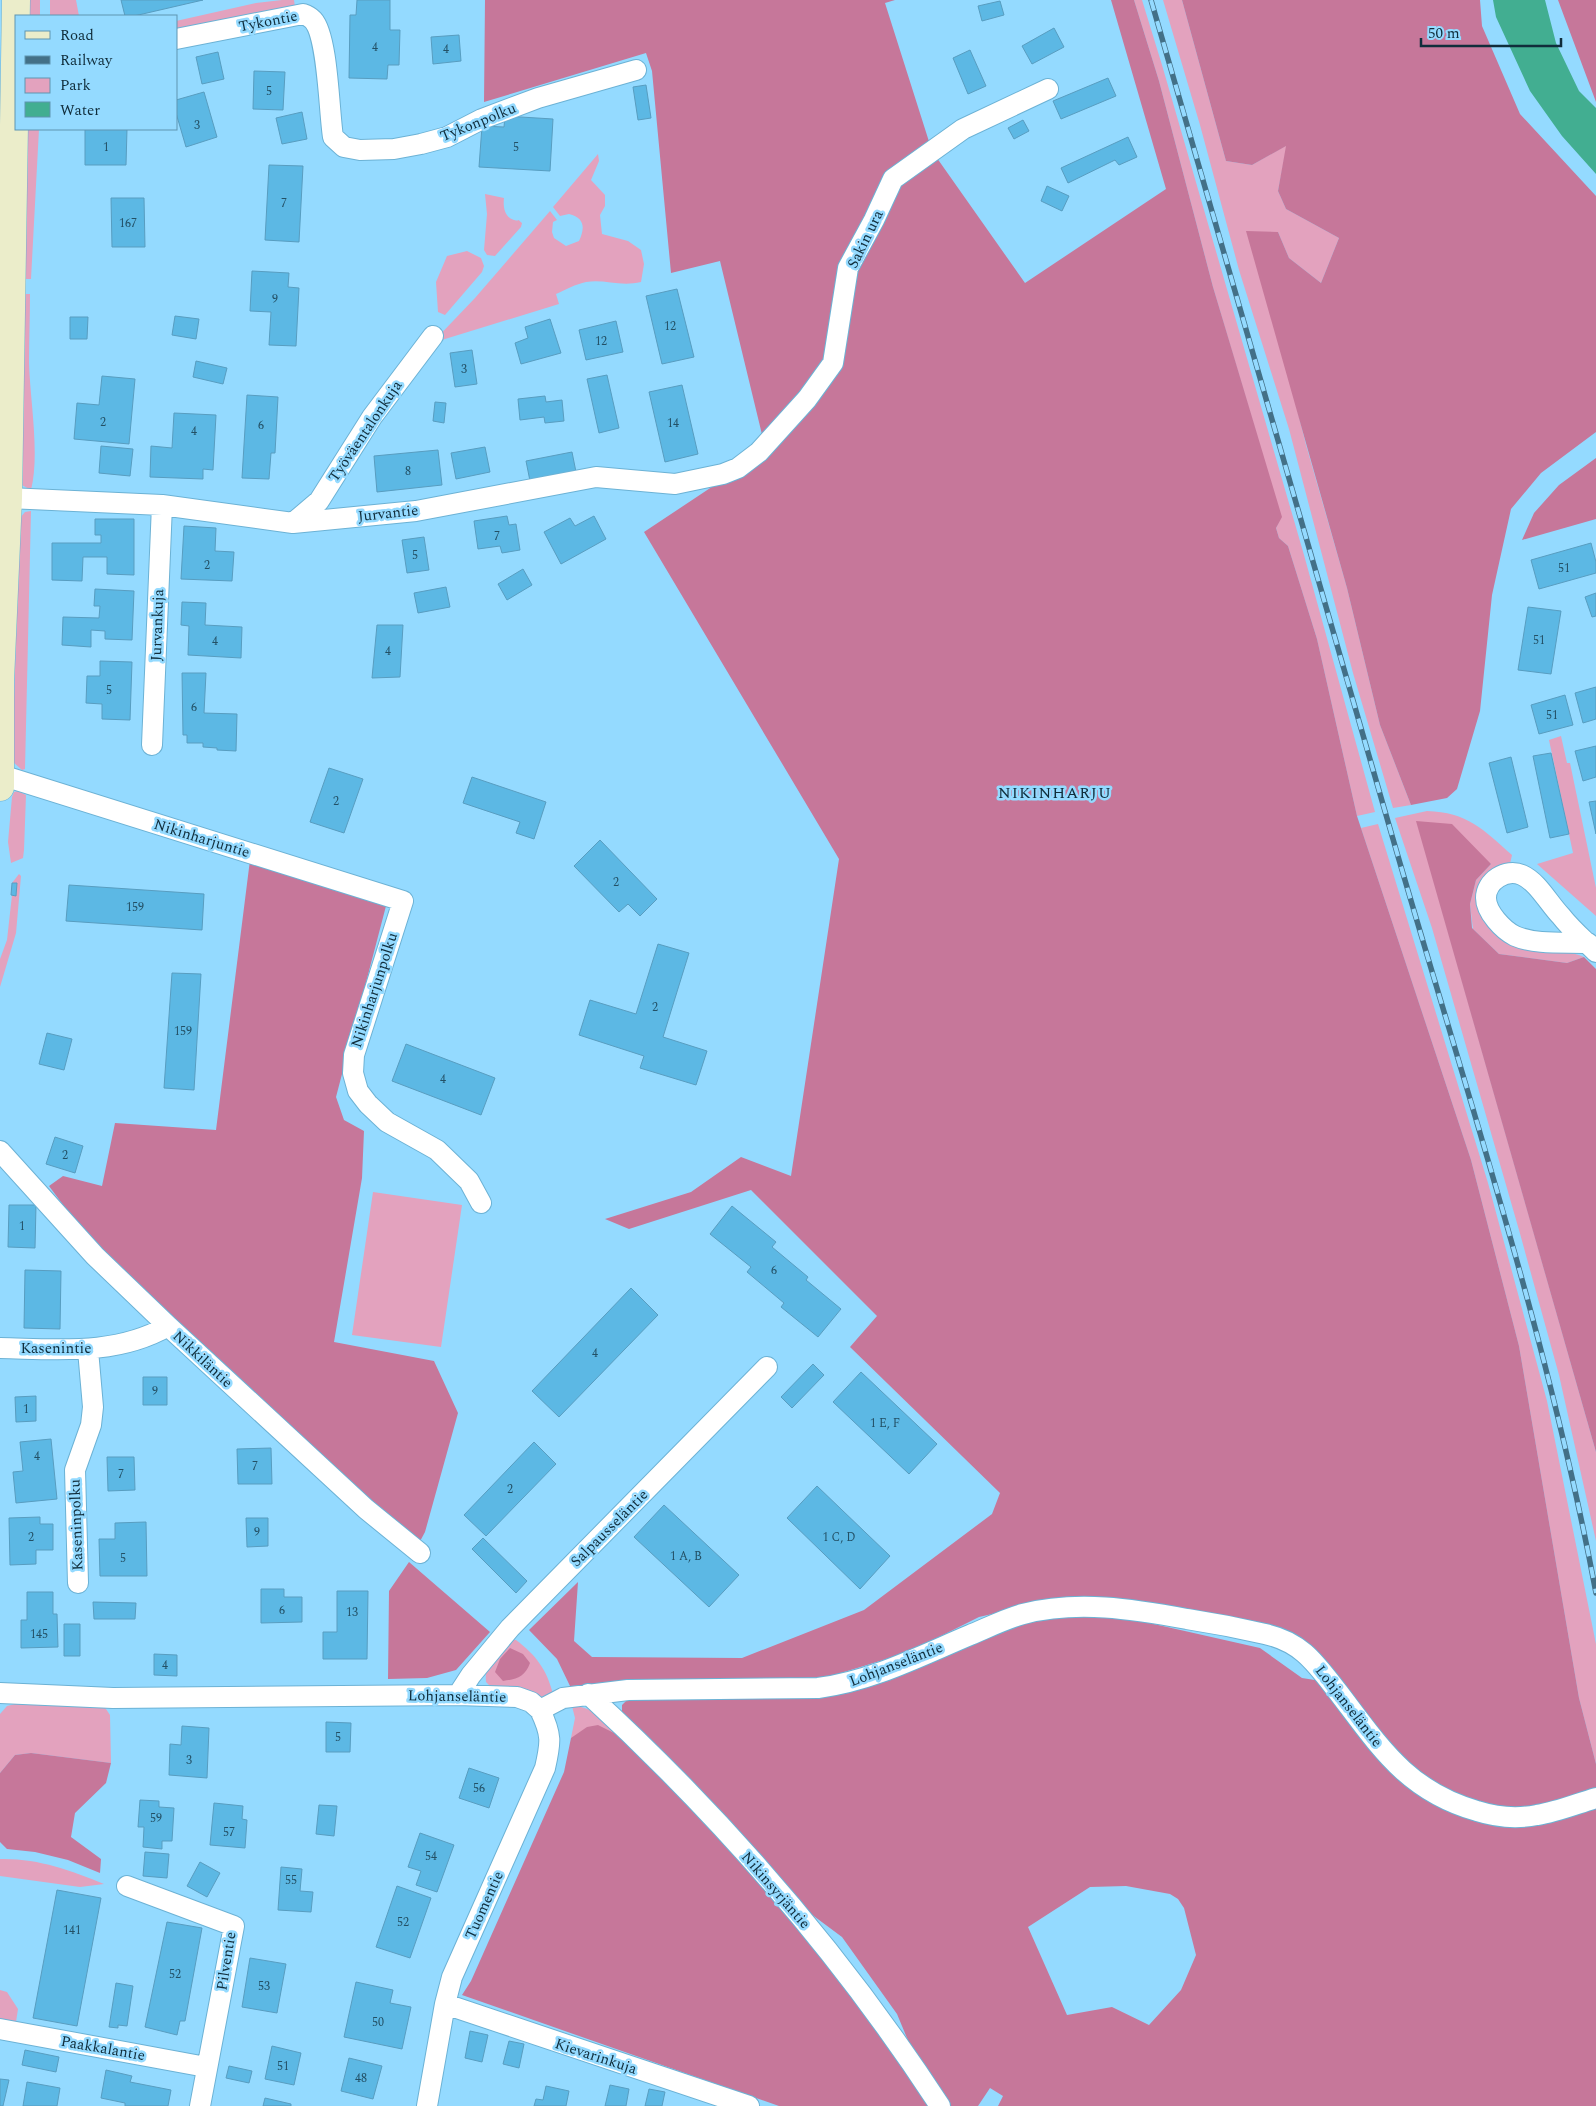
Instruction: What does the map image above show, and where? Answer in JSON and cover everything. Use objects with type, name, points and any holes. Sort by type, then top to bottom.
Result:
[{"type":"main road","points":[[16,0],[16,15]]},
{"type":"main road","points":[[0,781],[0,681],[8,498],[15,73]]},
{"type":"street","name":"Tykontie","points":[[178,40],[303,14],[312,19],[322,43],[331,124]]},
{"type":"street","name":"Tykonpolku","points":[[331,124],[333,137],[344,147],[360,150],[394,149],[447,137],[482,120],[538,98],[636,70]]},
{"type":"street","name":"Sakin ura","points":[[758,452],[806,399],[833,363],[848,268],[893,179],[963,129],[1048,89]]},
{"type":"street","name":"Työväentalonkuja","points":[[293,523],[319,501],[372,417],[433,336]]},
{"type":"street","name":"Jurvantie","points":[[8,498],[162,505],[293,523],[416,511],[596,477],[676,484],[723,474],[738,468],[758,452]]},
{"type":"street","name":"Jurvankuja","points":[[152,745],[162,505]]},
{"type":"street","name":"Nikinharjuntie","points":[[0,781],[402,901]]},
{"type":"street","points":[[1506,873],[1522,875],[1530,881],[1561,917],[1592,947],[1537,941],[1514,935],[1498,921],[1486,903],[1488,889],[1493,881],[1506,873]]},
{"type":"street","name":"Nikinharjunpolku","points":[[402,901],[354,1055],[353,1074],[358,1091],[368,1104],[387,1122],[437,1150],[469,1180],[481,1203]]},
{"type":"street","name":"Nikkiläntie","points":[[0,1151],[95,1256],[168,1326],[366,1509],[420,1553]]},
{"type":"street","name":"Kasenintie","points":[[0,1348],[88,1350],[154,1335],[168,1326]]},
{"type":"street","name":"Kaseninpolku","points":[[78,1583],[75,1470],[91,1425],[93,1408],[88,1350]]},
{"type":"street","name":"Salpausseläntie","points":[[458,1695],[471,1675],[510,1628],[767,1367]]},
{"type":"street","name":"Lohjanseläntie","points":[[0,1694],[113,1698],[458,1695],[516,1697],[531,1702],[540,1710],[564,1698],[628,1690],[818,1688],[839,1685],[895,1668],[1000,1622],[1024,1614],[1064,1608],[1096,1606],[1156,1613],[1217,1624],[1268,1634],[1292,1644],[1314,1660],[1396,1765],[1437,1796],[1456,1805],[1486,1814],[1514,1818],[1536,1816],[1596,1798]]},
{"type":"street","name":"Nikinsyrjäntie","points":[[588,1694],[712,1816],[790,1904],[890,2034],[940,2106]]},
{"type":"street","name":"Tuomentie","points":[[427,2106],[445,2004],[452,1977],[545,1768],[551,1743],[548,1726],[540,1710]]},
{"type":"street","name":"Pilventie","points":[[127,1886],[234,1926],[200,2106]]},
{"type":"street","name":"Kievarinkuja","points":[[445,2004],[749,2106]]},
{"type":"street","name":"Paakkalantie","points":[[0,2029],[206,2067]]},
{"type":"green space","points":[[28,0],[40,0],[40,15],[28,15]]},
{"type":"green space","points":[[50,0],[76,0],[79,15],[50,15]]},
{"type":"green space","points":[[294,0],[295,7],[178,33],[178,21],[256,3]]},
{"type":"green space","points":[[1134,0],[1142,0],[1162,65],[1304,555],[1375,812],[1357,816],[1317,639],[1288,546],[1279,538],[1276,528],[1281,517],[1213,287],[1159,81]]},
{"type":"green space","points":[[1163,0],[1182,0],[1226,161],[1252,165],[1287,145],[1278,191],[1286,209],[1339,238],[1321,283],[1289,258],[1278,232],[1288,373],[1306,445],[1347,588],[1380,725],[1411,805],[1393,808],[1353,673],[1289,429],[1239,270],[1200,125]]},
{"type":"green space","points":[[25,130],[39,130],[31,279],[22,279]]},
{"type":"green space","points":[[598,154],[599,161],[591,180],[605,195],[605,206],[600,215],[602,234],[628,241],[641,250],[644,264],[641,282],[626,284],[593,281],[582,283],[556,294],[559,304],[432,343],[475,298],[550,211],[557,220],[553,222],[552,232],[554,238],[566,246],[579,241],[583,228],[581,221],[569,214],[560,216],[553,207]]},
{"type":"green space","points":[[485,194],[504,198],[506,214],[511,219],[519,220],[522,223],[521,227],[495,256],[487,255],[484,250],[487,214]]},
{"type":"green space","points":[[467,251],[481,258],[484,266],[482,272],[445,315],[438,312],[436,282],[447,256]]},
{"type":"green space","points":[[30,294],[29,363],[35,444],[34,476],[31,490],[20,484],[23,296]]},
{"type":"green space","points":[[31,511],[25,769],[22,770],[12,761],[20,518],[25,512]]},
{"type":"green space","points":[[1561,736],[1567,763],[1570,763],[1596,888],[1596,916],[1537,864],[1573,853],[1549,740]]},
{"type":"green space","points":[[18,791],[26,795],[24,850],[23,858],[11,863],[8,842],[12,797],[14,792]]},
{"type":"green space","points":[[1427,811],[1453,815],[1474,824],[1512,855],[1510,864],[1499,866],[1486,874],[1477,892],[1477,901],[1481,911],[1495,932],[1503,940],[1522,949],[1564,952],[1584,957],[1567,963],[1499,954],[1473,929],[1470,904],[1476,880],[1491,864],[1417,822],[1596,1452],[1596,1541],[1559,1375],[1519,1230],[1432,928],[1395,818]]},
{"type":"green space","points":[[1378,824],[1488,1183],[1547,1401],[1596,1644],[1596,1764],[1579,1698],[1519,1346],[1471,1160],[1361,828]]},
{"type":"green space","points":[[19,874],[21,876],[16,933],[0,987],[0,959],[7,940],[12,895],[16,896],[17,884],[12,883]]},
{"type":"green space","points":[[373,1192],[462,1205],[441,1347],[352,1335]]},
{"type":"green space","points":[[511,1640],[516,1640],[535,1657],[548,1678],[553,1694],[541,1697],[532,1691],[491,1687],[486,1682],[487,1669],[490,1663]]},
{"type":"green space","points":[[15,1704],[104,1706],[110,1715],[111,1763],[31,1753],[15,1755],[0,1773],[0,1714],[7,1706]]},
{"type":"green space","points":[[572,1706],[587,1709],[594,1713],[624,1738],[571,1738],[575,1718]]},
{"type":"green space","points":[[0,1859],[14,1859],[53,1866],[104,1884],[80,1887],[0,1876]]},
{"type":"green space","points":[[0,1990],[7,1992],[18,2009],[16,2022],[0,2021]]},
{"type":"shaded area","points":[[485,0],[895,0],[885,3],[932,151],[1025,283],[1166,189],[1111,0],[1134,0],[1159,81],[1213,287],[1282,517],[1276,528],[1279,538],[1288,546],[1317,639],[1357,816],[1471,1160],[1519,1346],[1579,1698],[1596,1764],[1596,1791],[1547,1806],[1504,1810],[1466,1800],[1442,1788],[1420,1774],[1281,1630],[1053,1600],[979,1617],[909,1652],[828,1677],[570,1686],[557,1659],[529,1630],[578,1582],[574,1641],[592,1657],[742,1658],[864,1610],[992,1514],[1000,1493],[850,1347],[877,1316],[751,1190],[629,1229],[605,1219],[691,1192],[741,1157],[791,1176],[839,859],[644,532],[766,451],[720,261],[671,273],[652,71],[646,53],[484,102]]},
{"type":"shaded area","points":[[1182,0],[1480,0],[1482,26],[1520,114],[1596,196],[1596,432],[1541,473],[1511,509],[1492,595],[1480,711],[1457,789],[1447,798],[1411,805],[1380,725],[1347,588],[1246,231],[1278,232],[1289,258],[1321,283],[1339,238],[1286,209],[1278,191],[1286,146],[1252,165],[1226,161]]},
{"type":"shaded area","points":[[1558,0],[1596,0],[1596,102]]},
{"type":"shaded area","points":[[1596,458],[1596,519],[1522,540],[1534,513],[1559,485]]},
{"type":"shaded area","points":[[1416,821],[1452,824],[1491,864],[1476,880],[1470,904],[1472,928],[1499,954],[1567,963],[1584,957],[1596,969],[1596,1452]]},
{"type":"shaded area","points":[[250,860],[386,906],[336,1097],[344,1120],[364,1131],[362,1178],[334,1342],[434,1361],[458,1413],[425,1532],[418,1545],[99,1253],[49,1186],[63,1176],[102,1186],[115,1123],[216,1130]]},
{"type":"shaded area","points":[[409,1562],[490,1632],[456,1670],[427,1678],[388,1679],[389,1591]]},
{"type":"shaded area","points":[[1062,1615],[1114,1615],[1260,1648],[1302,1678],[1321,1681],[1467,1816],[1596,1808],[1596,2106],[998,2106],[1003,2096],[990,2088],[978,2106],[949,2106],[912,2050],[897,2014],[842,1937],[807,1911],[622,1712],[622,1705],[629,1698],[799,1696],[1028,1621]],"holes":[[[1126,1886],[1170,1894],[1178,1899],[1184,1908],[1196,1955],[1181,1990],[1149,2025],[1112,2007],[1067,2015],[1028,1927],[1090,1887]]]},
{"type":"shaded area","points":[[510,1648],[523,1654],[530,1663],[526,1671],[520,1676],[503,1681],[495,1672],[500,1659]]},
{"type":"shaded area","points":[[598,1725],[624,1738],[663,1776],[804,1929],[932,2106],[779,2106],[462,1995],[471,1981],[564,1772],[571,1738],[587,1727]]},
{"type":"shaded area","points":[[31,1753],[111,1763],[106,1783],[75,1813],[71,1837],[101,1859],[100,1873],[68,1860],[35,1852],[7,1849],[0,1842],[0,1773],[15,1755]]},
{"type":"water","points":[[1493,0],[1545,0],[1556,43],[1579,91],[1596,108],[1596,174],[1562,136],[1530,91],[1496,17]]},
{"type":"building","points":[[121,0],[203,0],[138,15],[125,15]]},
{"type":"building","points":[[357,0],[390,0],[390,30],[400,30],[399,65],[388,65],[387,79],[349,78],[350,15],[356,15]]},
{"type":"building","points":[[1000,1],[1004,15],[982,21],[978,6]]},
{"type":"building","points":[[1054,28],[1064,47],[1032,64],[1022,46]]},
{"type":"building","points":[[459,35],[461,61],[433,64],[431,37]]},
{"type":"building","points":[[970,50],[986,86],[968,94],[953,58]]},
{"type":"building","points":[[218,52],[224,79],[202,84],[196,57]]},
{"type":"building","points":[[254,71],[285,72],[283,110],[253,109]]},
{"type":"building","points":[[1108,78],[1116,96],[1061,119],[1053,101]]},
{"type":"building","points":[[646,85],[651,118],[638,120],[633,87]]},
{"type":"building","points":[[204,92],[217,137],[186,147],[178,120],[178,99]]},
{"type":"building","points":[[302,112],[307,139],[282,144],[276,118]]},
{"type":"building","points":[[505,116],[553,119],[550,171],[479,167],[482,126],[504,127]]},
{"type":"building","points":[[1023,120],[1029,131],[1014,139],[1008,128]]},
{"type":"building","points":[[85,130],[127,130],[126,165],[85,165]]},
{"type":"building","points":[[1128,137],[1137,157],[1119,165],[1115,160],[1068,183],[1061,168]]},
{"type":"building","points":[[269,165],[303,166],[299,242],[265,240]]},
{"type":"building","points":[[1047,186],[1069,196],[1062,211],[1041,201]]},
{"type":"building","points":[[111,198],[144,198],[145,247],[112,247]]},
{"type":"building","points":[[252,271],[289,273],[288,287],[299,288],[296,346],[269,345],[271,312],[250,311]]},
{"type":"building","points":[[677,289],[694,357],[662,364],[646,296]]},
{"type":"building","points":[[175,316],[199,319],[196,339],[172,335]]},
{"type":"building","points":[[70,317],[88,317],[87,339],[70,339]]},
{"type":"building","points":[[550,319],[561,353],[521,364],[515,343],[528,338],[525,327]]},
{"type":"building","points":[[616,321],[623,352],[586,360],[579,330]]},
{"type":"building","points":[[472,350],[477,384],[455,387],[450,353]]},
{"type":"building","points":[[196,361],[227,368],[223,384],[193,377]]},
{"type":"building","points":[[607,375],[619,428],[599,433],[587,379]]},
{"type":"building","points":[[102,376],[135,379],[129,444],[74,439],[77,403],[99,405]]},
{"type":"building","points":[[682,385],[698,454],[665,462],[649,392]]},
{"type":"building","points":[[247,395],[278,397],[275,453],[271,453],[269,479],[242,478]]},
{"type":"building","points":[[545,396],[546,402],[562,400],[564,421],[545,423],[544,417],[520,420],[518,399]]},
{"type":"building","points":[[435,402],[446,403],[444,423],[433,421]]},
{"type":"building","points":[[174,413],[216,415],[213,470],[203,469],[203,479],[150,477],[151,446],[172,448]]},
{"type":"building","points":[[101,446],[133,449],[130,476],[99,473]]},
{"type":"building","points":[[485,447],[490,472],[456,479],[451,453]]},
{"type":"building","points":[[438,450],[442,485],[377,492],[374,456]]},
{"type":"building","points":[[572,452],[576,472],[530,481],[526,461]]},
{"type":"building","points":[[507,516],[509,525],[516,524],[520,550],[502,553],[500,546],[478,549],[474,521]]},
{"type":"building","points":[[594,516],[606,539],[561,564],[544,532],[570,518],[575,526]]},
{"type":"building","points":[[95,519],[134,519],[134,575],[107,574],[107,557],[83,557],[82,581],[52,580],[52,543],[101,543],[101,535],[95,535]]},
{"type":"building","points":[[184,526],[216,528],[215,551],[234,552],[232,581],[181,579]]},
{"type":"building","points":[[424,537],[429,570],[407,573],[402,540]]},
{"type":"building","points":[[1591,543],[1596,562],[1596,573],[1539,589],[1531,560]]},
{"type":"building","points":[[523,569],[532,585],[507,600],[498,584]]},
{"type":"building","points":[[446,587],[450,607],[418,613],[414,593]]},
{"type":"building","points":[[95,589],[134,591],[132,640],[105,639],[105,631],[91,630],[91,647],[62,645],[63,617],[99,618],[100,606],[94,606]]},
{"type":"building","points":[[1596,593],[1596,616],[1592,617],[1585,597]]},
{"type":"building","points":[[182,602],[206,603],[205,625],[242,627],[241,658],[188,655],[189,626],[181,625]]},
{"type":"building","points":[[1528,607],[1561,611],[1551,674],[1518,670]]},
{"type":"building","points":[[377,625],[403,625],[400,677],[372,678]]},
{"type":"building","points":[[100,661],[132,662],[130,720],[102,719],[102,704],[86,703],[87,676],[100,676]]},
{"type":"building","points":[[182,673],[206,673],[204,713],[237,714],[236,751],[203,747],[203,743],[187,743],[187,735],[183,735]]},
{"type":"building","points":[[1596,687],[1596,719],[1583,723],[1575,693]]},
{"type":"building","points":[[1565,695],[1573,725],[1539,734],[1531,705]]},
{"type":"building","points":[[1596,746],[1596,777],[1583,781],[1575,751]]},
{"type":"building","points":[[1551,753],[1569,834],[1550,838],[1533,756]]},
{"type":"building","points":[[1511,757],[1528,827],[1507,833],[1489,763]]},
{"type":"building","points":[[329,768],[363,779],[344,833],[310,822]]},
{"type":"building","points":[[472,777],[546,802],[534,839],[516,833],[520,822],[463,803]]},
{"type":"building","points":[[1596,801],[1596,834],[1589,802]]},
{"type":"building","points":[[600,840],[657,899],[640,916],[628,904],[619,912],[574,866]]},
{"type":"building","points":[[12,883],[17,883],[16,896],[11,895]]},
{"type":"building","points":[[69,885],[204,894],[202,930],[66,921]]},
{"type":"building","points":[[658,944],[689,953],[663,1037],[707,1051],[696,1085],[640,1068],[644,1056],[579,1035],[590,1000],[636,1014]]},
{"type":"building","points":[[172,973],[201,974],[194,1090],[164,1088]]},
{"type":"building","points":[[47,1033],[72,1039],[64,1070],[39,1064]]},
{"type":"building","points":[[406,1044],[495,1078],[481,1115],[392,1081]]},
{"type":"building","points":[[55,1137],[83,1146],[75,1173],[46,1164]]},
{"type":"building","points":[[9,1205],[36,1205],[35,1248],[8,1247]]},
{"type":"building","points":[[732,1206],[776,1242],[772,1247],[808,1277],[806,1280],[841,1309],[818,1337],[781,1307],[784,1303],[747,1272],[751,1267],[710,1234]]},
{"type":"building","points":[[25,1270],[61,1271],[60,1329],[24,1328]]},
{"type":"building","points":[[631,1288],[658,1315],[559,1417],[532,1391]]},
{"type":"building","points":[[813,1364],[824,1375],[792,1408],[781,1397]]},
{"type":"building","points":[[861,1372],[937,1444],[909,1474],[833,1402]]},
{"type":"building","points":[[143,1377],[167,1377],[167,1405],[143,1405]]},
{"type":"building","points":[[36,1396],[36,1421],[16,1422],[15,1397]]},
{"type":"building","points":[[51,1439],[57,1499],[16,1503],[13,1472],[23,1471],[20,1442]]},
{"type":"building","points":[[534,1442],[556,1464],[486,1536],[464,1515]]},
{"type":"building","points":[[271,1448],[272,1484],[238,1484],[237,1449]]},
{"type":"building","points":[[107,1457],[134,1457],[135,1490],[108,1491]]},
{"type":"building","points":[[817,1486],[890,1556],[860,1589],[787,1518]]},
{"type":"building","points":[[664,1505],[739,1575],[709,1607],[634,1537]]},
{"type":"building","points":[[40,1517],[40,1524],[53,1524],[53,1550],[36,1550],[36,1564],[10,1565],[9,1518]]},
{"type":"building","points":[[246,1518],[268,1518],[268,1546],[247,1547]]},
{"type":"building","points":[[146,1522],[147,1576],[100,1576],[99,1539],[115,1539],[115,1523]]},
{"type":"building","points":[[483,1538],[527,1581],[516,1593],[472,1549]]},
{"type":"building","points":[[261,1589],[284,1589],[284,1597],[302,1597],[302,1622],[261,1623]]},
{"type":"building","points":[[337,1591],[368,1591],[367,1659],[323,1659],[323,1632],[337,1632]]},
{"type":"building","points":[[27,1592],[53,1592],[53,1614],[57,1614],[58,1647],[21,1648],[21,1620],[27,1620]]},
{"type":"building","points":[[93,1602],[136,1603],[135,1619],[94,1619]]},
{"type":"building","points":[[64,1624],[80,1624],[80,1656],[64,1656]]},
{"type":"building","points":[[154,1654],[177,1655],[177,1676],[154,1675]]},
{"type":"building","points":[[326,1722],[351,1723],[350,1752],[326,1752]]},
{"type":"building","points":[[182,1726],[209,1728],[207,1778],[169,1775],[170,1744],[181,1745]]},
{"type":"building","points":[[469,1768],[499,1778],[489,1808],[459,1798]]},
{"type":"building","points":[[140,1800],[159,1801],[159,1807],[174,1808],[172,1841],[162,1841],[162,1849],[143,1847],[144,1827],[138,1827]]},
{"type":"building","points":[[214,1803],[243,1806],[242,1819],[247,1820],[245,1848],[210,1845]]},
{"type":"building","points":[[319,1805],[337,1806],[334,1836],[316,1834]]},
{"type":"building","points":[[420,1833],[454,1845],[437,1892],[416,1885],[421,1871],[408,1867]]},
{"type":"building","points":[[145,1852],[169,1854],[167,1878],[143,1876]]},
{"type":"building","points":[[200,1862],[220,1873],[207,1897],[187,1886]]},
{"type":"building","points":[[281,1867],[302,1869],[300,1891],[313,1892],[311,1912],[278,1910]]},
{"type":"building","points":[[397,1886],[431,1898],[410,1958],[376,1947]]},
{"type":"building","points":[[57,1890],[101,1898],[77,2026],[33,2018]]},
{"type":"building","points":[[167,1922],[202,1928],[185,2021],[180,2021],[177,2035],[145,2027]]},
{"type":"building","points":[[250,1958],[286,1964],[277,2013],[242,2007]]},
{"type":"building","points":[[356,1982],[393,1990],[390,2003],[411,2007],[402,2049],[344,2037]]},
{"type":"building","points":[[116,1983],[133,1986],[127,2026],[118,2025],[118,2028],[109,2027]]},
{"type":"building","points":[[470,2031],[488,2035],[482,2062],[465,2058]]},
{"type":"building","points":[[509,2041],[524,2044],[519,2068],[503,2064]]},
{"type":"building","points":[[272,2046],[301,2053],[294,2085],[265,2079]]},
{"type":"building","points":[[25,2050],[59,2057],[56,2072],[22,2065]]},
{"type":"building","points":[[349,2058],[382,2066],[373,2099],[341,2091]]},
{"type":"building","points":[[229,2066],[252,2071],[249,2083],[226,2078]]},
{"type":"building","points":[[106,2070],[132,2076],[130,2082],[171,2090],[168,2106],[125,2106],[125,2103],[101,2098]]},
{"type":"building","points":[[0,2079],[9,2080],[3,2106],[0,2106]]},
{"type":"building","points":[[27,2082],[60,2088],[57,2106],[23,2106]]},
{"type":"building","points":[[610,2085],[629,2089],[626,2106],[605,2106]]},
{"type":"building","points":[[546,2086],[569,2091],[566,2106],[534,2106],[536,2099],[543,2100]]},
{"type":"building","points":[[649,2089],[665,2092],[662,2106],[645,2106]]},
{"type":"building","points":[[265,2098],[291,2104],[291,2106],[263,2106]]},
{"type":"railway","points":[[1151,0],[1393,839],[1504,1213],[1554,1402],[1596,1593]]},
{"type":"district","name":"NIKINHARJU","points":[[1055,792]]}]
